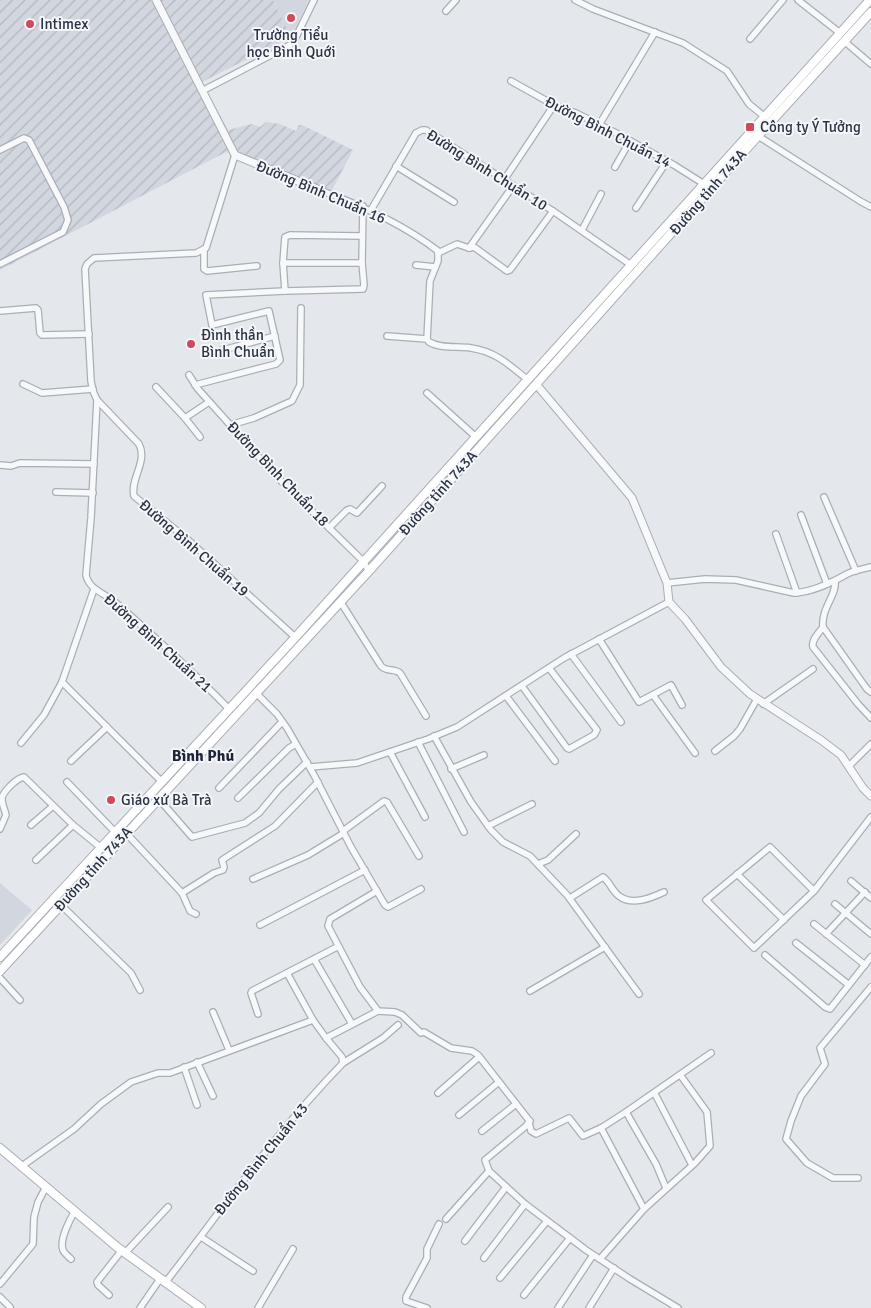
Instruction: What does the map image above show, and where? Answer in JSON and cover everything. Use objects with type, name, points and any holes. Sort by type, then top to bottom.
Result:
[{"type":"main road","name":"Đường tỉnh 743A","points":[[0,957],[295,637],[870,0]]},
{"type":"main road","points":[[858,13],[869,17]]},
{"type":"main road","name":"Đường tỉnh 743A","points":[[0,971],[368,571],[758,136],[869,17]]},
{"type":"main road","points":[[619,277],[626,284]]},
{"type":"main road","points":[[528,380],[536,384]]},
{"type":"main road","points":[[128,817],[135,823]]},
{"type":"main road","points":[[0,1148],[124,1252],[201,1308]]},
{"type":"street","points":[[97,400],[91,382],[85,269],[89,261],[101,257],[196,253],[206,248],[234,155],[156,0]]},
{"type":"street","points":[[202,91],[290,45],[294,41],[314,0]]},
{"type":"street","points":[[446,11],[456,0]]},
{"type":"street","points":[[575,0],[593,9],[683,43],[727,71],[749,104],[765,117]]},
{"type":"street","points":[[750,39],[783,0]]},
{"type":"street","points":[[798,0],[840,33]]},
{"type":"street","points":[[599,125],[655,32]]},
{"type":"street","points":[[844,42],[871,64]]},
{"type":"street","name":"Đường Bình Chuẩn 14","points":[[511,81],[554,105],[576,113],[630,141],[704,184]]},
{"type":"street","points":[[504,180],[554,105]]},
{"type":"street","name":"Đường Bình Chuẩn 10","points":[[371,210],[416,133],[426,130],[582,230],[631,265]]},
{"type":"street","points":[[758,136],[871,207]]},
{"type":"street","points":[[0,150],[24,138],[29,140],[64,207],[68,220],[63,232],[0,264]]},
{"type":"street","points":[[615,167],[630,141]]},
{"type":"street","name":"Đường Bình Chuẩn 16","points":[[234,155],[363,206],[422,239],[438,253]]},
{"type":"street","points":[[636,208],[667,161]]},
{"type":"street","points":[[396,166],[454,202]]},
{"type":"street","points":[[469,248],[513,186]]},
{"type":"street","points":[[582,230],[601,194]]},
{"type":"street","points":[[195,385],[279,362],[280,360],[270,311],[212,325],[206,295],[363,289],[363,206]]},
{"type":"street","points":[[427,339],[430,281],[438,261],[438,253],[457,244],[469,248],[474,247],[507,271],[510,270],[553,211]]},
{"type":"street","points":[[286,291],[283,263],[285,237],[290,235],[362,236]]},
{"type":"street","points":[[204,248],[204,269],[207,271],[257,266]]},
{"type":"street","points":[[283,263],[362,262]]},
{"type":"street","points":[[416,265],[435,267]]},
{"type":"street","points":[[0,311],[36,308],[38,310],[40,333],[42,335],[89,334]]},
{"type":"street","points":[[230,425],[254,418],[292,401],[296,396],[300,385],[301,308]]},
{"type":"street","points":[[219,351],[275,336]]},
{"type":"street","points":[[387,336],[427,339],[432,344],[472,348],[494,354],[528,380]]},
{"type":"street","name":"Đường Bình Chuẩn 18","points":[[190,375],[195,385],[209,402],[274,474],[363,562],[368,571]]},
{"type":"street","points":[[22,384],[42,393],[93,389]]},
{"type":"street","points":[[536,384],[632,498],[667,583],[669,602],[686,619],[721,667],[757,699],[841,755],[863,788],[871,796]]},
{"type":"street","points":[[156,388],[185,418],[200,437]]},
{"type":"street","points":[[426,393],[476,437]]},
{"type":"street","name":"Đường Bình Chuẩn 21","points":[[97,400],[87,583],[108,596],[134,619],[229,709]]},
{"type":"street","name":"Đường Bình Chuẩn 19","points":[[97,400],[142,450],[133,486],[134,496],[137,500],[187,539],[295,637]]},
{"type":"street","points":[[185,418],[209,402]]},
{"type":"street","points":[[0,466],[11,466],[20,463],[94,464]]},
{"type":"street","points":[[329,528],[347,510],[350,509],[357,513],[382,486]]},
{"type":"street","points":[[56,492],[92,492]]},
{"type":"street","points":[[824,497],[856,571]]},
{"type":"street","points":[[801,515],[827,584]]},
{"type":"street","points":[[776,534],[797,592]]},
{"type":"street","points":[[667,583],[705,579],[736,580],[797,592],[808,591],[856,571],[870,569]]},
{"type":"street","points":[[835,581],[836,587],[822,618],[823,627],[871,692]]},
{"type":"street","points":[[21,743],[44,715],[62,682],[94,589]]},
{"type":"street","points":[[340,601],[381,666],[387,670],[400,673],[426,716]]},
{"type":"street","points":[[158,798],[192,837],[245,823],[259,814],[279,789],[308,764],[357,763],[457,727],[571,654],[669,602]]},
{"type":"street","points":[[823,627],[812,644],[871,718]]},
{"type":"street","points":[[599,639],[639,702],[671,685],[682,704]]},
{"type":"street","points":[[571,654],[621,722]]},
{"type":"street","points":[[522,686],[567,748],[569,749],[594,735],[597,730],[549,668]]},
{"type":"street","points":[[764,704],[813,669]]},
{"type":"street","points":[[62,682],[162,782]]},
{"type":"street","points":[[256,693],[282,722],[296,744],[318,782],[343,832],[386,905],[388,906],[421,889]]},
{"type":"street","points":[[653,695],[695,753]]},
{"type":"street","points":[[506,696],[555,761]]},
{"type":"street","points":[[715,751],[740,729],[757,699]]},
{"type":"street","points":[[219,788],[282,722]]},
{"type":"street","points":[[72,761],[107,727]]},
{"type":"street","points":[[434,736],[451,769],[488,826],[503,842],[530,856],[570,898],[639,994]]},
{"type":"street","points":[[418,742],[464,832]]},
{"type":"street","points":[[238,798],[288,748],[296,744]]},
{"type":"street","points":[[849,766],[871,744]]},
{"type":"street","points":[[390,752],[426,817]]},
{"type":"street","points":[[451,769],[484,755]]},
{"type":"street","points":[[0,829],[6,815],[2,796],[22,777],[72,825],[100,847]]},
{"type":"street","points":[[66,782],[115,832]]},
{"type":"street","points":[[182,893],[224,868],[222,860],[275,826],[318,782]]},
{"type":"street","points":[[253,879],[308,855],[343,832],[384,801],[387,802],[418,856]]},
{"type":"street","points":[[488,826],[532,804]]},
{"type":"street","points":[[31,825],[52,806]]},
{"type":"street","points":[[814,891],[770,847],[706,900],[754,948],[814,891],[871,817]]},
{"type":"street","points":[[36,860],[72,825]]},
{"type":"street","points":[[126,833],[182,893],[190,911],[196,914]]},
{"type":"street","points":[[538,864],[548,860],[576,834]]},
{"type":"street","points":[[260,925],[365,870]]},
{"type":"street","points":[[737,874],[784,920]]},
{"type":"street","points":[[570,898],[603,877],[618,895],[628,900],[653,898],[664,892]]},
{"type":"street","points":[[851,881],[871,898]]},
{"type":"street","points":[[377,891],[330,919],[328,926],[360,987],[378,1011]]},
{"type":"street","points":[[826,934],[864,892]]},
{"type":"street","points":[[60,904],[131,973],[140,990]]},
{"type":"street","points":[[834,904],[871,934]]},
{"type":"street","points":[[814,924],[865,964]]},
{"type":"street","points":[[796,943],[849,985]]},
{"type":"street","points":[[258,1014],[251,993],[338,947]]},
{"type":"street","points":[[530,991],[605,947]]},
{"type":"street","points":[[764,955],[825,1007],[830,1008],[871,957]]},
{"type":"street","points":[[314,959],[352,1024]]},
{"type":"street","points":[[287,973],[314,1020],[342,1058],[343,1063]]},
{"type":"street","points":[[0,978],[20,1000]]},
{"type":"street","points":[[858,1178],[833,1178],[807,1163],[786,1139],[801,1096],[825,1064],[820,1048],[871,987]]},
{"type":"street","points":[[326,1038],[378,1011],[395,1012],[402,1015],[421,1032],[451,1048],[472,1051],[479,1056],[528,1119],[531,1131],[536,1134],[569,1118],[583,1136],[602,1128],[655,1094],[711,1053]]},
{"type":"street","points":[[212,1012],[229,1050]]},
{"type":"street","points":[[22,1166],[79,1126],[100,1104],[132,1082],[158,1073],[170,1073],[314,1020]]},
{"type":"street","name":"Đường Bình Chuẩn 43","points":[[140,1308],[201,1237],[224,1204],[289,1121],[343,1063],[383,1038],[398,1025]]},
{"type":"street","points":[[438,1093],[479,1056]]},
{"type":"street","points":[[198,1062],[213,1096]]},
{"type":"street","points":[[184,1067],[197,1105]]},
{"type":"street","points":[[600,1259],[644,1209],[710,1146],[707,1112],[681,1076]]},
{"type":"street","points":[[459,1115],[499,1082]]},
{"type":"street","points":[[655,1094],[692,1165]]},
{"type":"street","points":[[482,1131],[516,1104]]},
{"type":"street","points":[[626,1112],[656,1164],[666,1188]]},
{"type":"street","points":[[528,1123],[485,1160],[489,1171],[524,1204],[593,1255],[678,1308]]},
{"type":"street","points":[[602,1128],[644,1209]]},
{"type":"street","points":[[446,1219],[489,1171]]},
{"type":"street","points":[[0,1284],[33,1244],[34,1217],[38,1202],[46,1187]]},
{"type":"street","points":[[465,1241],[506,1187]]},
{"type":"street","points":[[484,1258],[524,1204]]},
{"type":"street","points":[[109,1294],[98,1286],[97,1282],[168,1206]]},
{"type":"street","points":[[71,1259],[63,1251],[62,1244],[69,1221],[75,1212]]},
{"type":"street","points":[[500,1278],[547,1221]]},
{"type":"street","points":[[427,1308],[406,1301],[406,1297],[427,1258],[427,1249],[439,1224]]},
{"type":"street","points":[[201,1237],[253,1271]]},
{"type":"street","points":[[524,1296],[570,1238]]},
{"type":"street","points":[[258,1308],[293,1249]]},
{"type":"street","points":[[558,1308],[593,1255]]},
{"type":"street","points":[[588,1308],[614,1268]]},
{"type":"street","points":[[0,1297],[10,1307]]},
{"type":"shaded area","points":[[0,0],[273,0],[291,37],[202,82],[228,130],[252,124],[260,127],[266,122],[280,124],[296,131],[299,125],[302,125],[353,150],[331,192],[226,152],[0,270]]},
{"type":"shaded area","name":"Trường Tiểu học Bình Quới","points":[[273,0],[309,0],[291,37]]},
{"type":"shaded area","points":[[0,883],[32,910],[0,945]]},
{"type":"place","name":"Trường Tiểu học Bình Quới","points":[[291,18]]},
{"type":"place","name":"Intimex","points":[[30,24]]},
{"type":"place","name":"Công ty Ý Tưởng","points":[[750,127]]},
{"type":"place","name":"Đình thần Bình Chuẩn","points":[[191,344]]},
{"type":"place","name":"Giáo xứ Bà Trà","points":[[111,800]]},
{"type":"district","name":"Bình Phú","points":[[203,756]]}]
